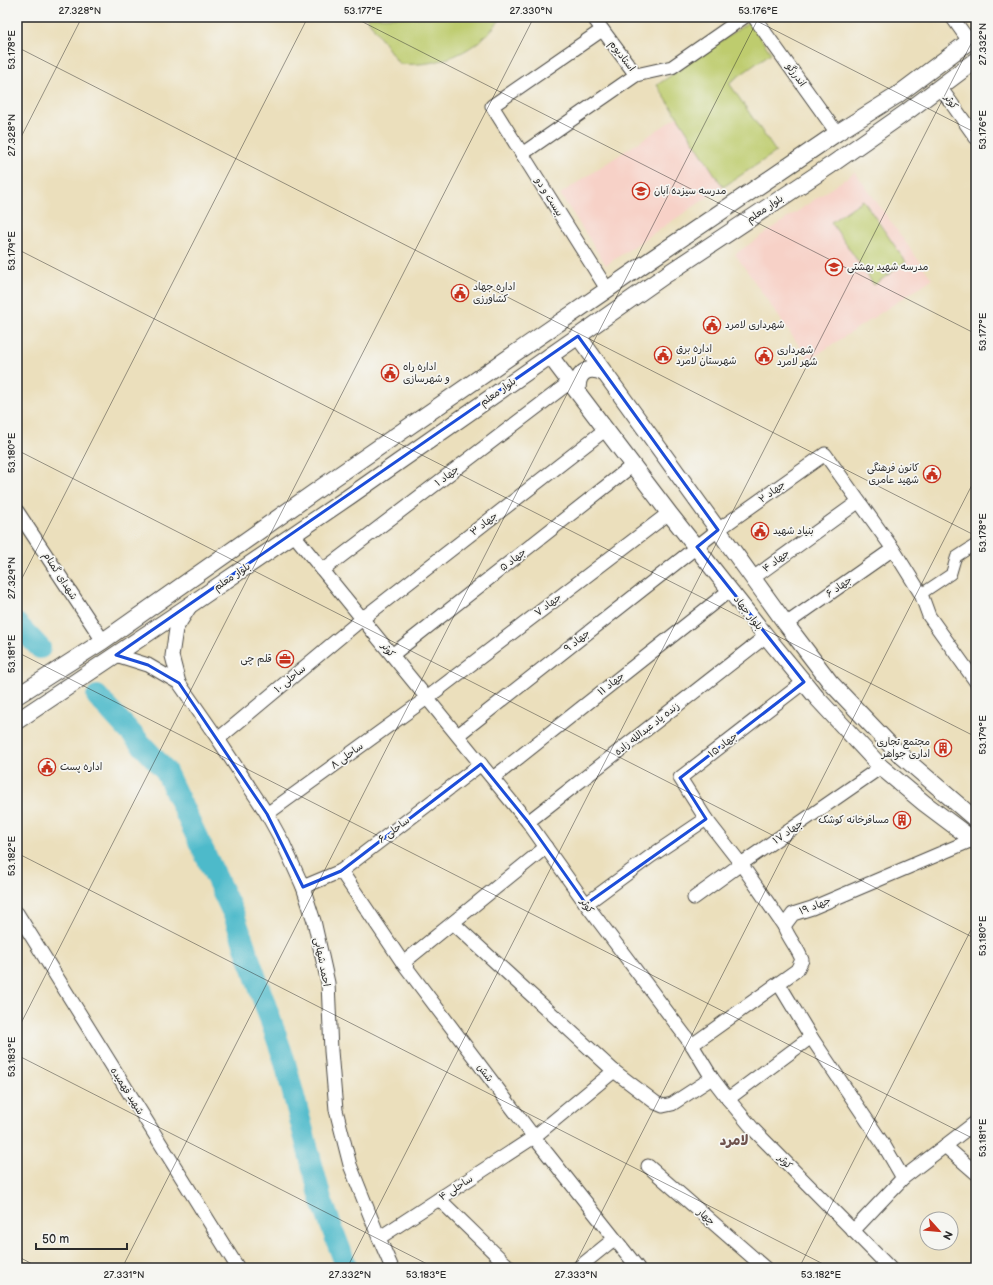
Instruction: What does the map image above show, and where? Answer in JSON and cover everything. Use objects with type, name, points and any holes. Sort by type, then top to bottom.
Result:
[{"type":"street","name":"استادیوم","points":[[593,17],[636,76]]},
{"type":"street","points":[[522,154],[636,76],[672,67],[744,17]]},
{"type":"street","name":"اندرزگو","points":[[754,17],[837,134]]},
{"type":"street","points":[[17,696],[103,641],[607,289],[896,96],[973,38],[952,17]]},
{"type":"street","name":"بیست و دو","points":[[602,30],[492,106],[607,289]]},
{"type":"street","name":"بلوار معلم","points":[[17,721],[294,535],[667,274],[831,165],[908,111],[976,60]]},
{"type":"street","name":"کوثر","points":[[940,87],[976,138]]},
{"type":"street","points":[[578,336],[786,624],[830,682],[896,751],[976,820]]},
{"type":"street","name":"بلوار جهاد","points":[[550,356],[669,513],[804,682],[881,767],[924,803],[974,841]]},
{"type":"street","points":[[574,387],[580,375],[588,370],[596,369],[604,373]]},
{"type":"street","name":"جهاد ۱","points":[[323,570],[574,387]]},
{"type":"street","name":"جهاد ۳","points":[[362,619],[606,429]]},
{"type":"street","points":[[384,444],[398,463]]},
{"type":"street","name":"جهاد ۲","points":[[697,547],[718,530],[825,454],[858,502]]},
{"type":"street","name":"جهاد ۵","points":[[392,655],[633,465]]},
{"type":"street","points":[[858,502],[892,549],[921,594],[929,616],[976,682]]},
{"type":"street","name":"جهاد ۴","points":[[753,578],[858,502]]},
{"type":"street","name":"شهدای گمنام","points":[[17,511],[103,641]]},
{"type":"street","name":"جهاد ۷","points":[[427,698],[669,513]]},
{"type":"street","name":"کوثر","points":[[294,535],[528,822],[586,904],[692,1045],[712,1078],[728,1099],[754,1130],[890,1268]]},
{"type":"street","points":[[921,594],[951,574],[956,557],[976,544]]},
{"type":"street","name":"جهاد ۹","points":[[458,735],[697,547]]},
{"type":"street","name":"جهاد ۶","points":[[786,624],[892,549]]},
{"type":"street","name":"جهاد ۱۱","points":[[493,778],[730,590]]},
{"type":"street","name":"احمد شهابی","points":[[190,605],[176,629],[172,656],[179,683],[267,814],[283,843],[303,887],[314,921],[328,983],[331,1051],[336,1110],[350,1165],[378,1238],[392,1268]]},
{"type":"street","name":"ساحلی ۱۰","points":[[218,739],[362,619]]},
{"type":"street","name":"زنده یاد عبدالله زاده","points":[[528,822],[766,636]]},
{"type":"street","name":"احمد شهابی","points":[[116,655],[148,665],[179,683]]},
{"type":"street","name":"جهاد ۱۵","points":[[706,819],[680,778],[804,682]]},
{"type":"street","name":"ساحلی ۸","points":[[267,814],[427,698]]},
{"type":"street","name":"ساحلی ۶","points":[[303,887],[341,871],[481,764]]},
{"type":"street","name":"جهاد ۱۷","points":[[694,898],[881,767]]},
{"type":"street","points":[[586,904],[651,856],[706,819],[741,864],[784,926],[786,932],[800,953],[802,960],[797,970],[779,984],[692,1045]]},
{"type":"street","name":"جهاد ۱۹","points":[[784,926],[793,914],[812,908],[974,841]]},
{"type":"street","points":[[403,963],[546,847]]},
{"type":"street","name":"شش","points":[[341,871],[403,963],[534,1137],[638,1268]]},
{"type":"street","name":"شهید فهمیده","points":[[17,913],[238,1268]]},
{"type":"street","points":[[453,923],[614,1071],[656,1103],[663,1106],[672,1104],[712,1078]]},
{"type":"street","points":[[779,984],[811,1037],[885,1147],[903,1178]]},
{"type":"street","points":[[728,1099],[811,1037]]},
{"type":"street","name":"ساحلی ۴","points":[[378,1238],[534,1137],[614,1071]]},
{"type":"street","points":[[853,1231],[903,1178],[976,1122]]},
{"type":"street","points":[[945,1146],[976,1173]]},
{"type":"street","name":"چهار","points":[[648,1166],[765,1268]]},
{"type":"street","points":[[439,1199],[510,1268]]},
{"type":"street","points":[[578,1268],[614,1238]]},
{"type":"highlighted area","points":[[578,336],[718,530],[697,547],[804,682],[680,778],[706,819],[586,904],[528,822],[481,764],[341,871],[303,887],[267,814],[179,683],[148,665],[116,655]]},
{"type":"shaded area","name":"مدرسه سیزده آبان","points":[[677,117],[723,187],[606,265],[560,194]]},
{"type":"shaded area","name":"مدرسه شهید بهشتی","points":[[855,172],[932,279],[809,360],[735,254]]},
{"type":"green space","points":[[366,17],[502,17],[481,40],[457,55],[429,63],[399,64]]},
{"type":"green space","points":[[749,22],[771,53],[729,83],[776,152],[723,187],[657,85]]},
{"type":"green space","points":[[863,200],[906,262],[874,285],[831,222]]},
{"type":"waterway","points":[[17,624],[40,648]]},
{"type":"waterway","points":[[97,696],[165,770],[234,915],[284,1059],[321,1199],[347,1268]]},
{"type":"place","name":"مدرسه سیزده آبان","points":[[641,191]]},
{"type":"place","name":"مدرسه شهید بهشتی","points":[[834,267]]},
{"type":"place","name":"اداره جهاد کشاورزی","points":[[460,293]]},
{"type":"place","name":"شهرداری لامرد","points":[[712,325]]},
{"type":"place","name":"اداره برق شهرستان لامرد","points":[[663,355]]},
{"type":"place","name":"شهرداری شهر لامرد","points":[[764,356]]},
{"type":"place","name":"اداره راه و شهرسازی","points":[[390,373]]},
{"type":"place","name":"کانون فرهنگی شهید عامری","points":[[932,474]]},
{"type":"place","name":"بنیاد شهید","points":[[760,531]]},
{"type":"place","name":"قلم چی","points":[[285,659]]},
{"type":"place","name":"مجتمع تجاری اداری جواهر","points":[[943,748]]},
{"type":"place","name":"اداره پست","points":[[47,767]]},
{"type":"place","name":"مسافرخانه کوشک","points":[[902,820]]},
{"type":"district","name":"لامرد","points":[[734,1140]]}]
